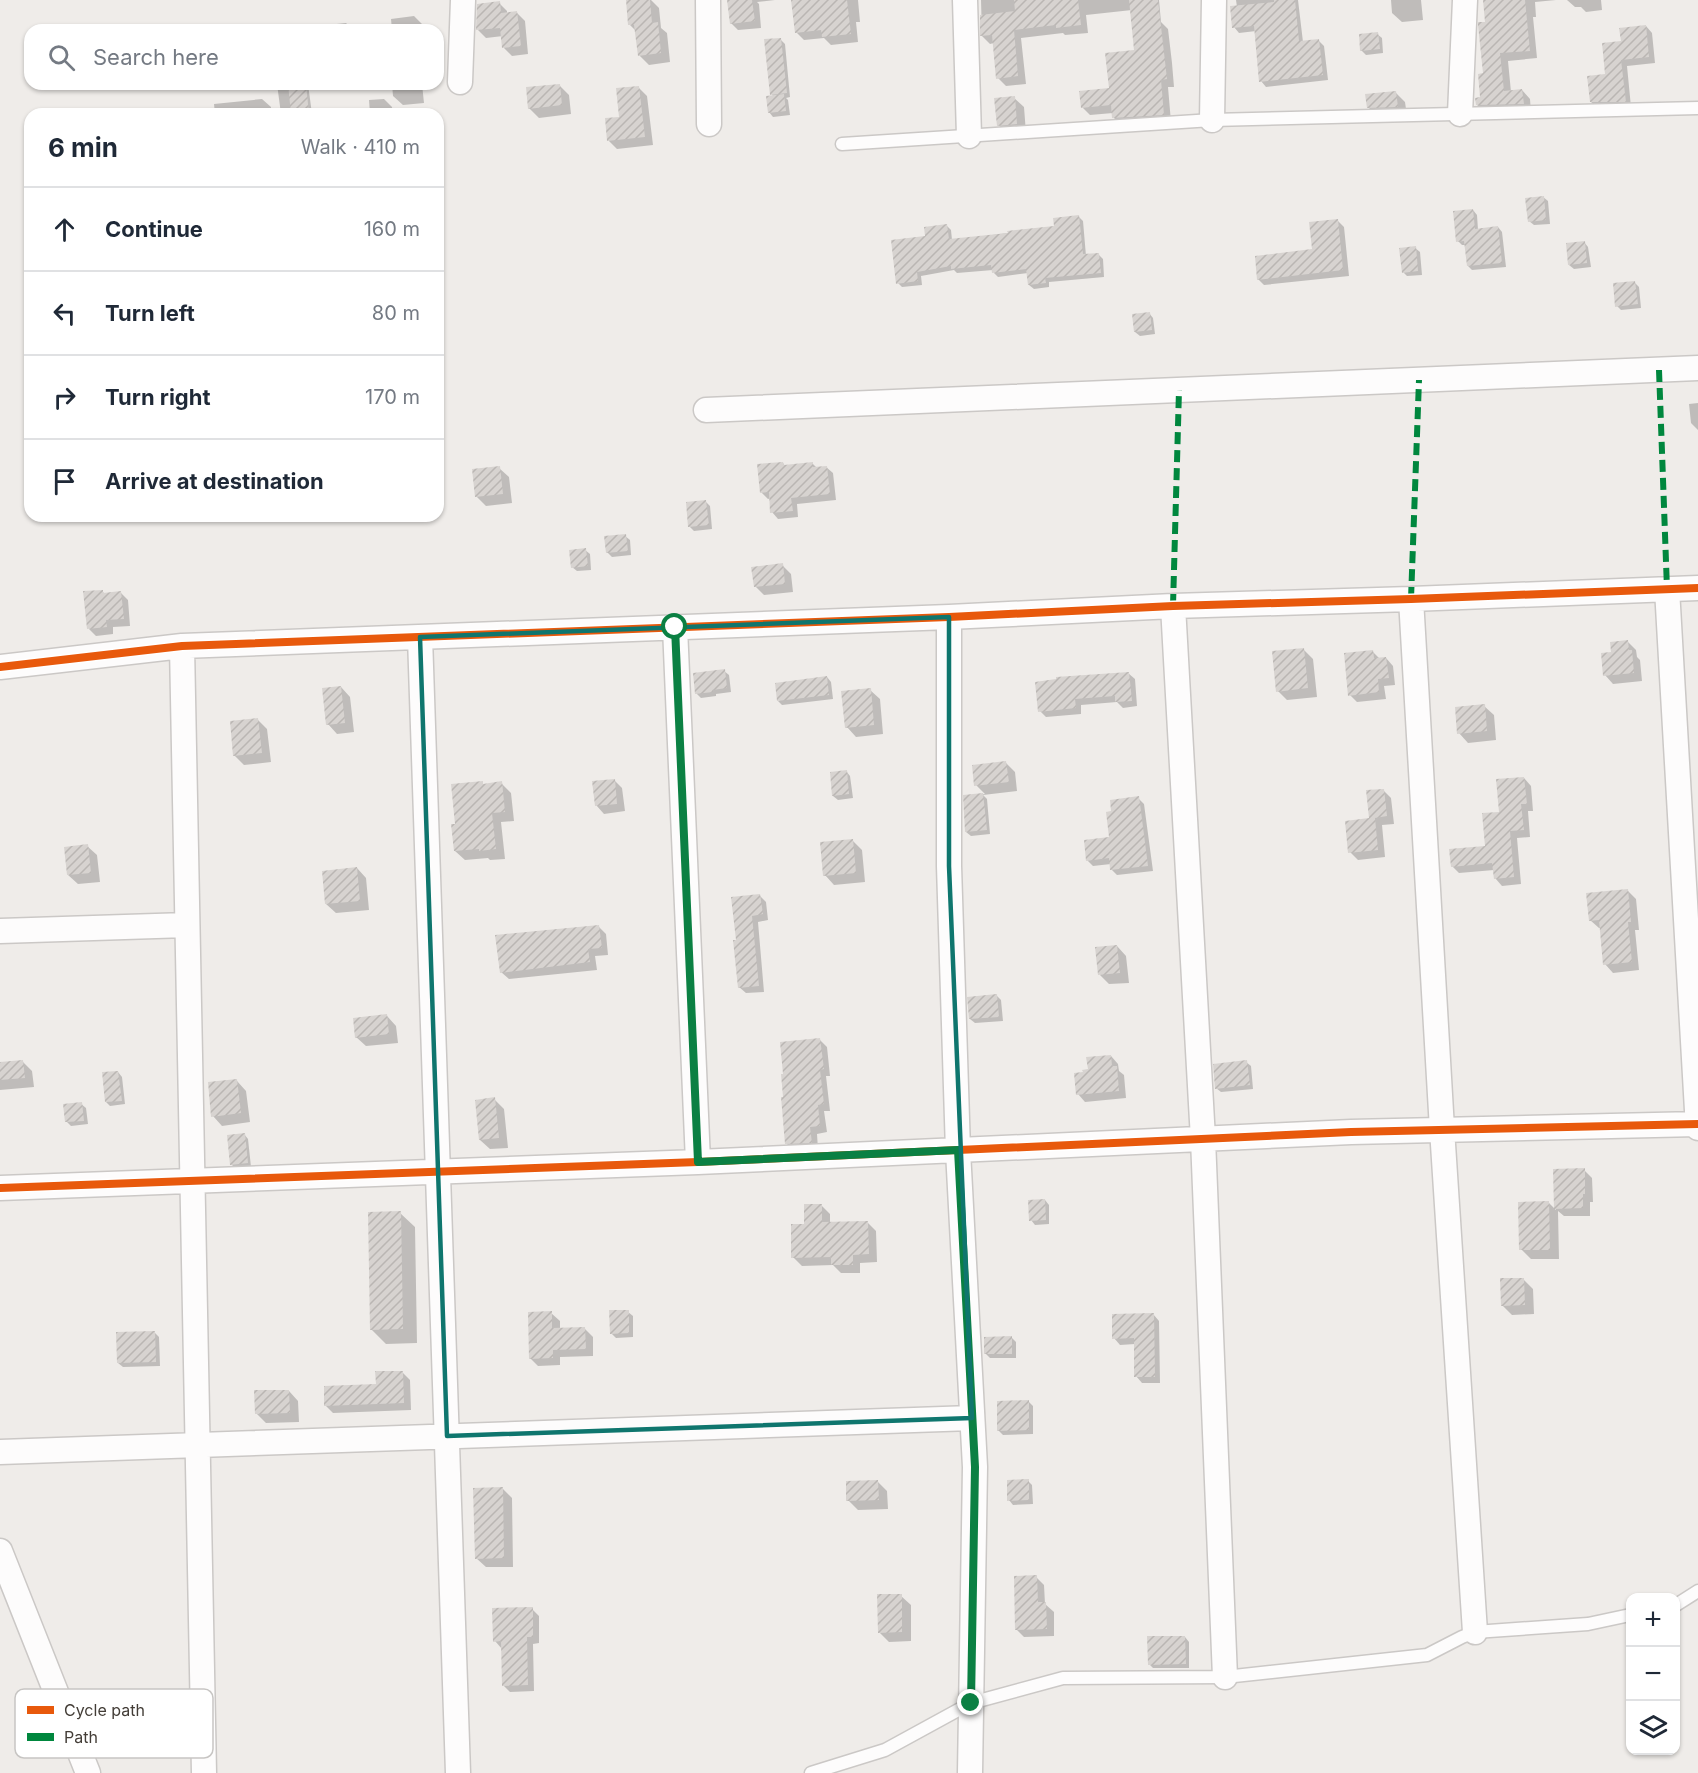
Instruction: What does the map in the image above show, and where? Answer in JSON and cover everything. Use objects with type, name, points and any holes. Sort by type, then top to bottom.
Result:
[{"type":"street","points":[[460,82],[463,0]]},
{"type":"street","points":[[708,0],[709,124]]},
{"type":"street","points":[[965,0],[969,136]]},
{"type":"street","points":[[1212,120],[1215,0]]},
{"type":"street","points":[[1460,114],[1465,0]]},
{"type":"street","points":[[706,410],[1698,368]]},
{"type":"street","points":[[0,666],[182,646],[1173,606],[1698,588]]},
{"type":"street","points":[[0,1188],[698,1162],[1442,1129],[1698,1125],[1667,589]]},
{"type":"street","points":[[1411,599],[1442,1129],[1475,1632]]},
{"type":"street","points":[[1173,606],[1203,1139],[1225,1677]]},
{"type":"street","points":[[949,616],[949,866],[958,1150],[975,1467],[970,1773]]},
{"type":"street","points":[[675,627],[698,1162]]},
{"type":"street","points":[[420,637],[458,1773]]},
{"type":"street","points":[[182,646],[202,1689]]},
{"type":"street","points":[[0,931],[187,925]]},
{"type":"street","points":[[0,1452],[972,1418]]},
{"type":"street","points":[[0,1551],[55,1689]]},
{"type":"street","points":[[82,1758],[88,1773]]},
{"type":"street","points":[[204,1758],[204,1773]]},
{"type":"lane","points":[[842,144],[1212,120],[1698,108]]},
{"type":"lane","points":[[1680,1603],[1698,1592]]},
{"type":"lane","points":[[811,1773],[885,1750],[971,1703],[1063,1678],[1225,1677],[1427,1655],[1475,1632],[1588,1624],[1626,1616]]},
{"type":"highlighted area","points":[[949,617],[949,866],[972,1418],[447,1436],[420,637]]},
{"type":"building","points":[[626,0],[650,0],[652,23],[658,22],[661,53],[638,56],[634,25],[628,25]]},
{"type":"building","points":[[727,0],[752,0],[755,21],[730,24]]},
{"type":"building","points":[[791,0],[847,0],[851,34],[822,37],[821,30],[795,33]]},
{"type":"building","points":[[1014,0],[1078,0],[1081,25],[1056,28],[1056,25],[1014,30],[1018,76],[996,79],[992,35],[980,36],[980,15],[1015,11]]},
{"type":"building","points":[[1129,0],[1158,0],[1167,79],[1161,80],[1164,115],[1112,118],[1111,105],[1081,108],[1079,91],[1109,88],[1105,53],[1134,50]]},
{"type":"building","points":[[1274,0],[1295,0],[1299,41],[1319,39],[1323,75],[1259,82],[1254,26],[1232,28],[1230,6],[1274,2]]},
{"type":"building","points":[[1483,0],[1525,0],[1530,51],[1500,53],[1504,91],[1522,89],[1524,104],[1476,105],[1475,98],[1480,97],[1478,74],[1483,73],[1478,22],[1485,22]]},
{"type":"building","points":[[500,1],[501,13],[517,11],[521,46],[502,48],[500,28],[476,30],[477,4]]},
{"type":"building","points":[[1646,25],[1649,57],[1621,60],[1626,102],[1590,102],[1587,76],[1605,74],[1602,43],[1621,41],[1619,28]]},
{"type":"building","points":[[1378,32],[1380,49],[1360,51],[1359,34]]},
{"type":"building","points":[[781,38],[787,93],[770,95],[764,39]]},
{"type":"building","points":[[560,84],[562,105],[528,109],[526,87]]},
{"type":"building","points":[[639,86],[645,137],[607,141],[605,118],[619,117],[616,88]]},
{"type":"building","points":[[289,90],[307,90],[308,108],[290,108]]},
{"type":"building","points":[[1396,91],[1398,107],[1367,108],[1365,94]]},
{"type":"building","points":[[784,94],[786,111],[768,113],[766,96]]},
{"type":"building","points":[[1015,96],[1017,124],[997,126],[994,98]]},
{"type":"building","points":[[1544,196],[1546,220],[1528,222],[1525,198]]},
{"type":"building","points":[[1473,209],[1475,229],[1498,226],[1502,263],[1467,266],[1464,241],[1456,242],[1453,211]]},
{"type":"building","points":[[1079,215],[1083,254],[1099,253],[1101,273],[1045,278],[1046,283],[1028,285],[1026,269],[992,273],[991,265],[951,269],[951,266],[917,272],[918,281],[896,284],[891,240],[925,236],[924,227],[947,224],[949,239],[1054,226],[1053,218]]},
{"type":"building","points":[[1338,219],[1343,270],[1257,280],[1255,256],[1312,249],[1309,222]]},
{"type":"building","points":[[1585,241],[1587,263],[1568,265],[1566,243]]},
{"type":"building","points":[[1416,246],[1418,271],[1402,273],[1399,248]]},
{"type":"building","points":[[1635,281],[1638,304],[1615,307],[1613,283]]},
{"type":"building","points":[[1150,312],[1152,330],[1134,332],[1132,314]]},
{"type":"building","points":[[783,462],[784,465],[813,462],[813,467],[827,466],[830,494],[791,498],[793,511],[770,513],[769,492],[760,493],[757,464]]},
{"type":"building","points":[[500,466],[503,494],[475,497],[472,469]]},
{"type":"building","points":[[706,500],[709,525],[688,527],[686,502]]},
{"type":"building","points":[[626,534],[628,551],[606,553],[604,536]]},
{"type":"building","points":[[586,548],[588,566],[571,568],[569,550]]},
{"type":"building","points":[[783,563],[785,584],[754,587],[751,567]]},
{"type":"building","points":[[103,590],[103,593],[121,591],[124,619],[106,620],[107,627],[87,629],[83,591]]},
{"type":"building","points":[[1628,640],[1629,650],[1632,650],[1634,673],[1603,676],[1601,653],[1611,652],[1610,642]]},
{"type":"building","points":[[1304,648],[1308,688],[1276,692],[1272,651]]},
{"type":"building","points":[[1373,650],[1374,658],[1386,657],[1389,678],[1378,679],[1379,692],[1348,696],[1344,653]]},
{"type":"building","points":[[725,669],[727,688],[695,694],[693,673]]},
{"type":"building","points":[[1129,672],[1132,701],[1115,702],[1115,696],[1075,699],[1076,708],[1038,712],[1035,682],[1056,679],[1056,677]]},
{"type":"building","points":[[827,676],[829,695],[777,701],[775,683]]},
{"type":"building","points":[[341,686],[345,723],[326,725],[322,688]]},
{"type":"building","points":[[871,688],[874,725],[845,728],[841,691]]},
{"type":"building","points":[[1485,704],[1487,731],[1457,734],[1455,707]]},
{"type":"building","points":[[258,718],[262,753],[233,756],[230,721]]},
{"type":"building","points":[[1006,761],[1009,782],[974,786],[972,765]]},
{"type":"building","points":[[847,770],[849,794],[832,796],[830,772]]},
{"type":"building","points":[[1524,777],[1527,804],[1521,804],[1524,830],[1510,831],[1514,877],[1494,879],[1492,863],[1451,867],[1449,849],[1485,846],[1482,813],[1499,812],[1496,779]]},
{"type":"building","points":[[615,779],[617,804],[595,806],[592,781]]},
{"type":"building","points":[[483,781],[483,784],[502,781],[505,812],[492,813],[496,849],[454,851],[451,824],[455,824],[451,784]]},
{"type":"building","points":[[1384,789],[1387,816],[1375,818],[1378,850],[1348,853],[1345,821],[1369,818],[1366,790]]},
{"type":"building","points":[[983,793],[987,830],[965,832],[963,795]]},
{"type":"building","points":[[1139,796],[1148,866],[1110,870],[1109,858],[1086,861],[1084,840],[1109,837],[1106,812],[1111,811],[1110,800]]},
{"type":"building","points":[[853,839],[856,873],[823,876],[820,842]]},
{"type":"building","points":[[88,844],[91,873],[67,875],[64,847]]},
{"type":"building","points":[[357,867],[360,901],[325,904],[322,871]]},
{"type":"building","points":[[1628,889],[1631,922],[1628,922],[1632,962],[1603,965],[1599,920],[1589,921],[1586,893]]},
{"type":"building","points":[[760,894],[763,914],[752,916],[759,986],[738,988],[731,897]]},
{"type":"building","points":[[599,925],[602,948],[588,949],[590,962],[500,973],[495,935]]},
{"type":"building","points":[[1117,945],[1120,973],[1098,975],[1095,947]]},
{"type":"building","points":[[997,994],[999,1017],[969,1019],[967,997]]},
{"type":"building","points":[[387,1014],[389,1034],[355,1038],[353,1018]]},
{"type":"building","points":[[820,1038],[824,1069],[820,1070],[824,1104],[818,1105],[820,1126],[810,1127],[812,1143],[785,1144],[780,1042]]},
{"type":"building","points":[[1111,1055],[1112,1066],[1117,1066],[1119,1091],[1076,1095],[1074,1073],[1088,1069],[1086,1057]]},
{"type":"building","points":[[23,1060],[25,1078],[0,1080],[0,1062]]},
{"type":"building","points":[[1247,1060],[1250,1085],[1215,1089],[1213,1064]]},
{"type":"building","points":[[118,1071],[122,1101],[105,1102],[102,1072]]},
{"type":"building","points":[[237,1079],[241,1113],[211,1117],[208,1082]]},
{"type":"building","points":[[495,1097],[499,1138],[479,1140],[475,1100]]},
{"type":"building","points":[[82,1102],[84,1121],[65,1122],[63,1104]]},
{"type":"building","points":[[245,1133],[248,1163],[230,1165],[227,1135]]},
{"type":"building","points":[[1585,1168],[1583,1208],[1554,1209],[1553,1169]]},
{"type":"building","points":[[1045,1199],[1046,1220],[1029,1221],[1028,1200]]},
{"type":"building","points":[[1549,1201],[1550,1250],[1519,1250],[1518,1202]]},
{"type":"building","points":[[804,1204],[822,1204],[822,1222],[868,1221],[869,1254],[853,1255],[853,1265],[831,1265],[831,1257],[791,1258],[791,1224],[804,1224]]},
{"type":"building","points":[[401,1211],[403,1329],[370,1330],[368,1212]]},
{"type":"building","points":[[1500,1278],[1524,1278],[1525,1305],[1501,1306]]},
{"type":"building","points":[[609,1310],[629,1310],[629,1333],[610,1334]]},
{"type":"building","points":[[552,1311],[552,1328],[585,1327],[586,1349],[553,1350],[553,1358],[529,1359],[528,1312]]},
{"type":"building","points":[[1154,1313],[1155,1377],[1134,1377],[1134,1338],[1112,1339],[1112,1314]]},
{"type":"building","points":[[155,1331],[156,1362],[117,1363],[116,1332]]},
{"type":"building","points":[[1012,1336],[1012,1354],[984,1354],[984,1337]]},
{"type":"building","points":[[375,1371],[403,1371],[404,1403],[324,1406],[324,1386],[376,1384]]},
{"type":"building","points":[[254,1390],[289,1390],[290,1413],[255,1414]]},
{"type":"building","points":[[1029,1400],[1029,1430],[997,1431],[997,1401]]},
{"type":"building","points":[[1029,1479],[1029,1500],[1007,1501],[1007,1480]]},
{"type":"building","points":[[878,1480],[879,1500],[846,1501],[846,1481]]},
{"type":"building","points":[[503,1487],[504,1558],[475,1559],[473,1488]]},
{"type":"building","points":[[1037,1575],[1038,1602],[1046,1602],[1047,1629],[1015,1630],[1014,1576]]},
{"type":"building","points":[[877,1594],[902,1594],[902,1632],[878,1633]]},
{"type":"building","points":[[533,1607],[533,1637],[527,1637],[528,1685],[502,1686],[501,1641],[493,1642],[492,1608]]},
{"type":"building","points":[[1147,1636],[1185,1636],[1186,1664],[1148,1665]]},
{"type":"marked path","points":[[1659,370],[1667,589]]},
{"type":"marked path","points":[[1411,599],[1419,380]]},
{"type":"marked path","points":[[1173,606],[1179,390]]},
{"type":"cycle path","points":[[0,667],[182,646],[949,617],[1173,606],[1698,588]]},
{"type":"cycle path","points":[[0,1188],[698,1162],[1351,1132],[1698,1124]]},
{"type":"route","points":[[675,627],[698,1162],[958,1150],[975,1467],[971,1703]]}]
